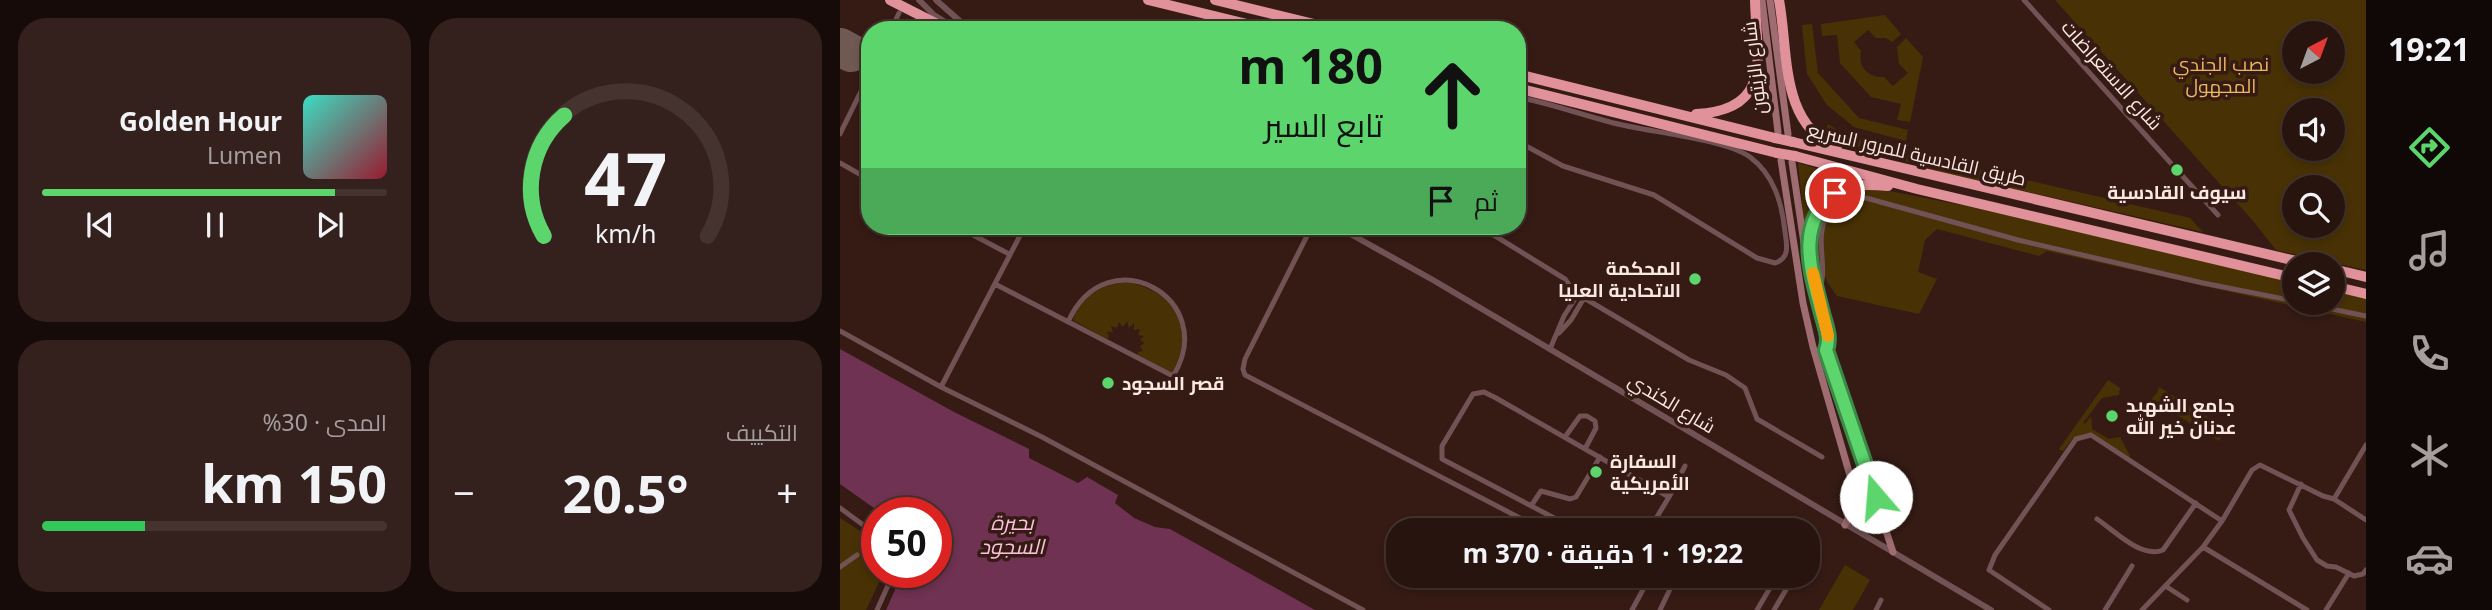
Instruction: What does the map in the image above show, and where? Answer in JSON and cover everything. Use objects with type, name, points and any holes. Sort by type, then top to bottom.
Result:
[{"type":"highway","points":[[890,0],[931,21]]},
{"type":"highway","points":[[1148,0],[1234,21]]},
{"type":"highway","points":[[1215,0],[1302,21]]},
{"type":"highway","points":[[1243,0],[1306,21]]},
{"type":"highway","points":[[1682,114],[1722,111],[1749,91],[1755,80],[1759,54],[1755,0]]},
{"type":"highway","points":[[1779,0],[1791,90],[1801,117],[1816,135],[1827,143],[1857,157]]},
{"type":"highway","name":"طريق القادسية للمرور السريع","points":[[1526,76],[2282,258]]},
{"type":"highway","name":"طريق القادسية للمرور السريع","points":[[1526,90],[1779,157],[2282,275]]},
{"type":"highway","points":[[1826,350],[1829,337],[1816,298],[1809,235],[1814,217],[1826,200],[1854,185],[1917,190]]},
{"type":"highway","points":[[2345,273],[2366,277]]},
{"type":"highway","points":[[2345,289],[2366,294]]},
{"type":"main road","name":"شارع الزيتون","points":[[1762,0],[1777,135]]},
{"type":"main road","name":"شارع الزيتون","points":[[1770,0],[1790,138]]},
{"type":"main road","points":[[1779,157],[1803,303],[1855,493],[1854,506],[1845,525]]},
{"type":"main road","points":[[1793,159],[1816,298],[1803,303]]},
{"type":"main road","points":[[1826,350],[1893,552]]},
{"type":"street","points":[[919,0],[944,21]]},
{"type":"street","points":[[936,0],[960,21]]},
{"type":"street","name":"شارع الاستعراضات","points":[[2024,0],[2218,215]]},
{"type":"street","points":[[895,21],[899,13]]},
{"type":"street","points":[[840,134],[861,91]]},
{"type":"street","points":[[1526,99],[1610,122],[1725,146],[1748,156],[1765,171],[1776,190],[1784,219],[1786,253],[1775,263],[1757,258],[1654,195],[1563,166],[1526,146]]},
{"type":"street","points":[[840,163],[861,175]]},
{"type":"street","points":[[1816,298],[1822,282],[1820,240],[1827,219],[1844,203],[1866,198],[2018,240],[2282,298]]},
{"type":"street","points":[[973,235],[1009,254]]},
{"type":"street","points":[[941,387],[1020,235]]},
{"type":"street","points":[[1307,235],[1245,359],[1245,375],[1520,518]]},
{"type":"street","name":"شارع الكندي","points":[[1352,235],[1991,610]]},
{"type":"street","points":[[1494,235],[1565,279],[1574,292],[1689,360],[1726,375],[1745,388],[1757,419],[1822,457]]},
{"type":"street","points":[[995,284],[1068,322],[1173,376],[1181,363],[1185,347],[1185,329],[1179,314],[1170,300],[1147,283],[1124,279],[1097,286],[1080,301],[1068,322]]},
{"type":"street","points":[[1550,349],[1571,320],[1581,296]]},
{"type":"street","points":[[2345,312],[2366,316]]},
{"type":"street","points":[[840,331],[1363,610]]},
{"type":"street","points":[[1554,518],[1442,459],[1443,446],[1473,394],[1484,392],[1668,497]]},
{"type":"street","points":[[1565,437],[1580,416],[1591,417],[1596,428],[1585,449]]},
{"type":"street","points":[[2049,610],[1989,570],[1989,567],[2076,439],[2091,435],[2222,520]]},
{"type":"street","points":[[2333,499],[2366,445]]},
{"type":"street","points":[[1531,506],[1541,491],[1567,498],[1576,497],[1600,457]]},
{"type":"street","points":[[2142,610],[2203,547],[2255,467],[2263,465],[2333,499],[2366,520]]},
{"type":"street","points":[[1656,518],[1685,466]]},
{"type":"street","points":[[2301,484],[2289,510],[2317,561],[2354,576],[2361,575],[2366,570]]},
{"type":"street","points":[[2097,519],[2145,552],[2155,553],[2163,550],[2196,503]]},
{"type":"street","points":[[840,508],[861,523]]},
{"type":"street","points":[[2203,547],[2307,610]]},
{"type":"street","points":[[840,567],[857,555]]},
{"type":"street","points":[[2105,610],[2132,566]]},
{"type":"street","points":[[2326,610],[2349,573]]},
{"type":"street","points":[[2167,587],[2187,600]]},
{"type":"street","points":[[877,610],[887,588]]},
{"type":"street","points":[[1632,610],[1644,588]]},
{"type":"street","points":[[1660,610],[1671,588]]},
{"type":"street","points":[[1757,610],[1770,588]]},
{"type":"street","points":[[1774,610],[1787,588]]},
{"type":"street","points":[[1876,610],[1881,600]]},
{"type":"green space","name":"نصب الجندي المجهول","points":[[2055,0],[2366,0],[2366,270],[2345,265],[2345,252],[2276,250]]},
{"type":"green space","points":[[1885,15],[1901,34],[1892,42],[1886,38],[1876,38],[1868,30],[1854,42],[1861,51],[1861,62],[1865,70],[1873,76],[1884,77],[1893,86],[1908,73],[1899,64],[1897,47],[1906,38],[1923,57],[1910,122],[1897,120],[1901,104],[1871,97],[1840,63],[1837,35],[1822,36],[1821,24]]},
{"type":"green space","points":[[1812,24],[1818,73],[1859,118],[1908,130],[1906,141],[1854,127],[1827,105],[1807,74],[1802,25]]},
{"type":"green space","points":[[1828,124],[1867,143],[2190,218],[2203,232],[1950,174],[1843,143],[1825,133]]},
{"type":"green space","points":[[1798,163],[1843,176],[1864,186],[1971,207],[2282,278],[2282,303],[2047,251],[2039,256],[1937,229],[1925,240],[1918,272],[1937,279],[1919,314],[1837,296],[1828,283],[1805,229]]},
{"type":"green space","points":[[1126,282],[1158,294],[1177,314],[1182,341],[1172,373],[1138,355],[1138,352],[1143,351],[1140,346],[1145,343],[1140,340],[1144,336],[1138,335],[1140,329],[1134,330],[1134,323],[1129,328],[1127,321],[1123,327],[1119,322],[1117,328],[1111,326],[1113,332],[1107,332],[1107,339],[1073,320],[1081,305],[1093,293]]},
{"type":"green space","points":[[2345,293],[2366,298],[2366,322],[2335,315],[2345,315]]},
{"type":"green space","points":[[2108,380],[2120,388],[2119,395],[2102,398],[2083,423],[2091,416],[2092,429],[2109,439],[2120,437],[2129,458],[2090,433],[2073,438],[2063,451],[2059,449]]},
{"type":"green space","points":[[2159,387],[2227,429],[2219,441],[2151,399]]},
{"type":"green space","points":[[840,518],[861,532],[861,588],[876,588],[866,610],[840,610]]},
{"type":"green space","points":[[1845,565],[1870,580],[1853,610],[1819,610]]},
{"type":"water","name":"بحيرة السجود","points":[[840,349],[954,412],[1029,449],[1029,458],[1078,483],[1087,477],[1118,495],[1115,503],[1134,518],[1155,527],[1170,529],[1315,610],[886,610],[896,588],[952,588],[952,497],[861,499],[840,484]]},
{"type":"runway","points":[[840,47],[851,53]]},
{"type":"slow traffic","points":[[1813,273],[1828,336]]},
{"type":"place","name":"سيوف القادسية","points":[[2177,170]]},
{"type":"place","name":"المحكمة الاتحادية العليا","points":[[1695,279]]},
{"type":"place","name":"قصر السجود","points":[[1108,383]]},
{"type":"place","name":"جامع الشهيد عدنان خير الله","points":[[2112,416]]},
{"type":"place","name":"السفارة الأمريكية","points":[[1596,472]]},
{"type":"route","points":[[1835,193],[1819,209],[1811,226],[1809,248],[1829,337],[1826,350],[1876,497]]}]
